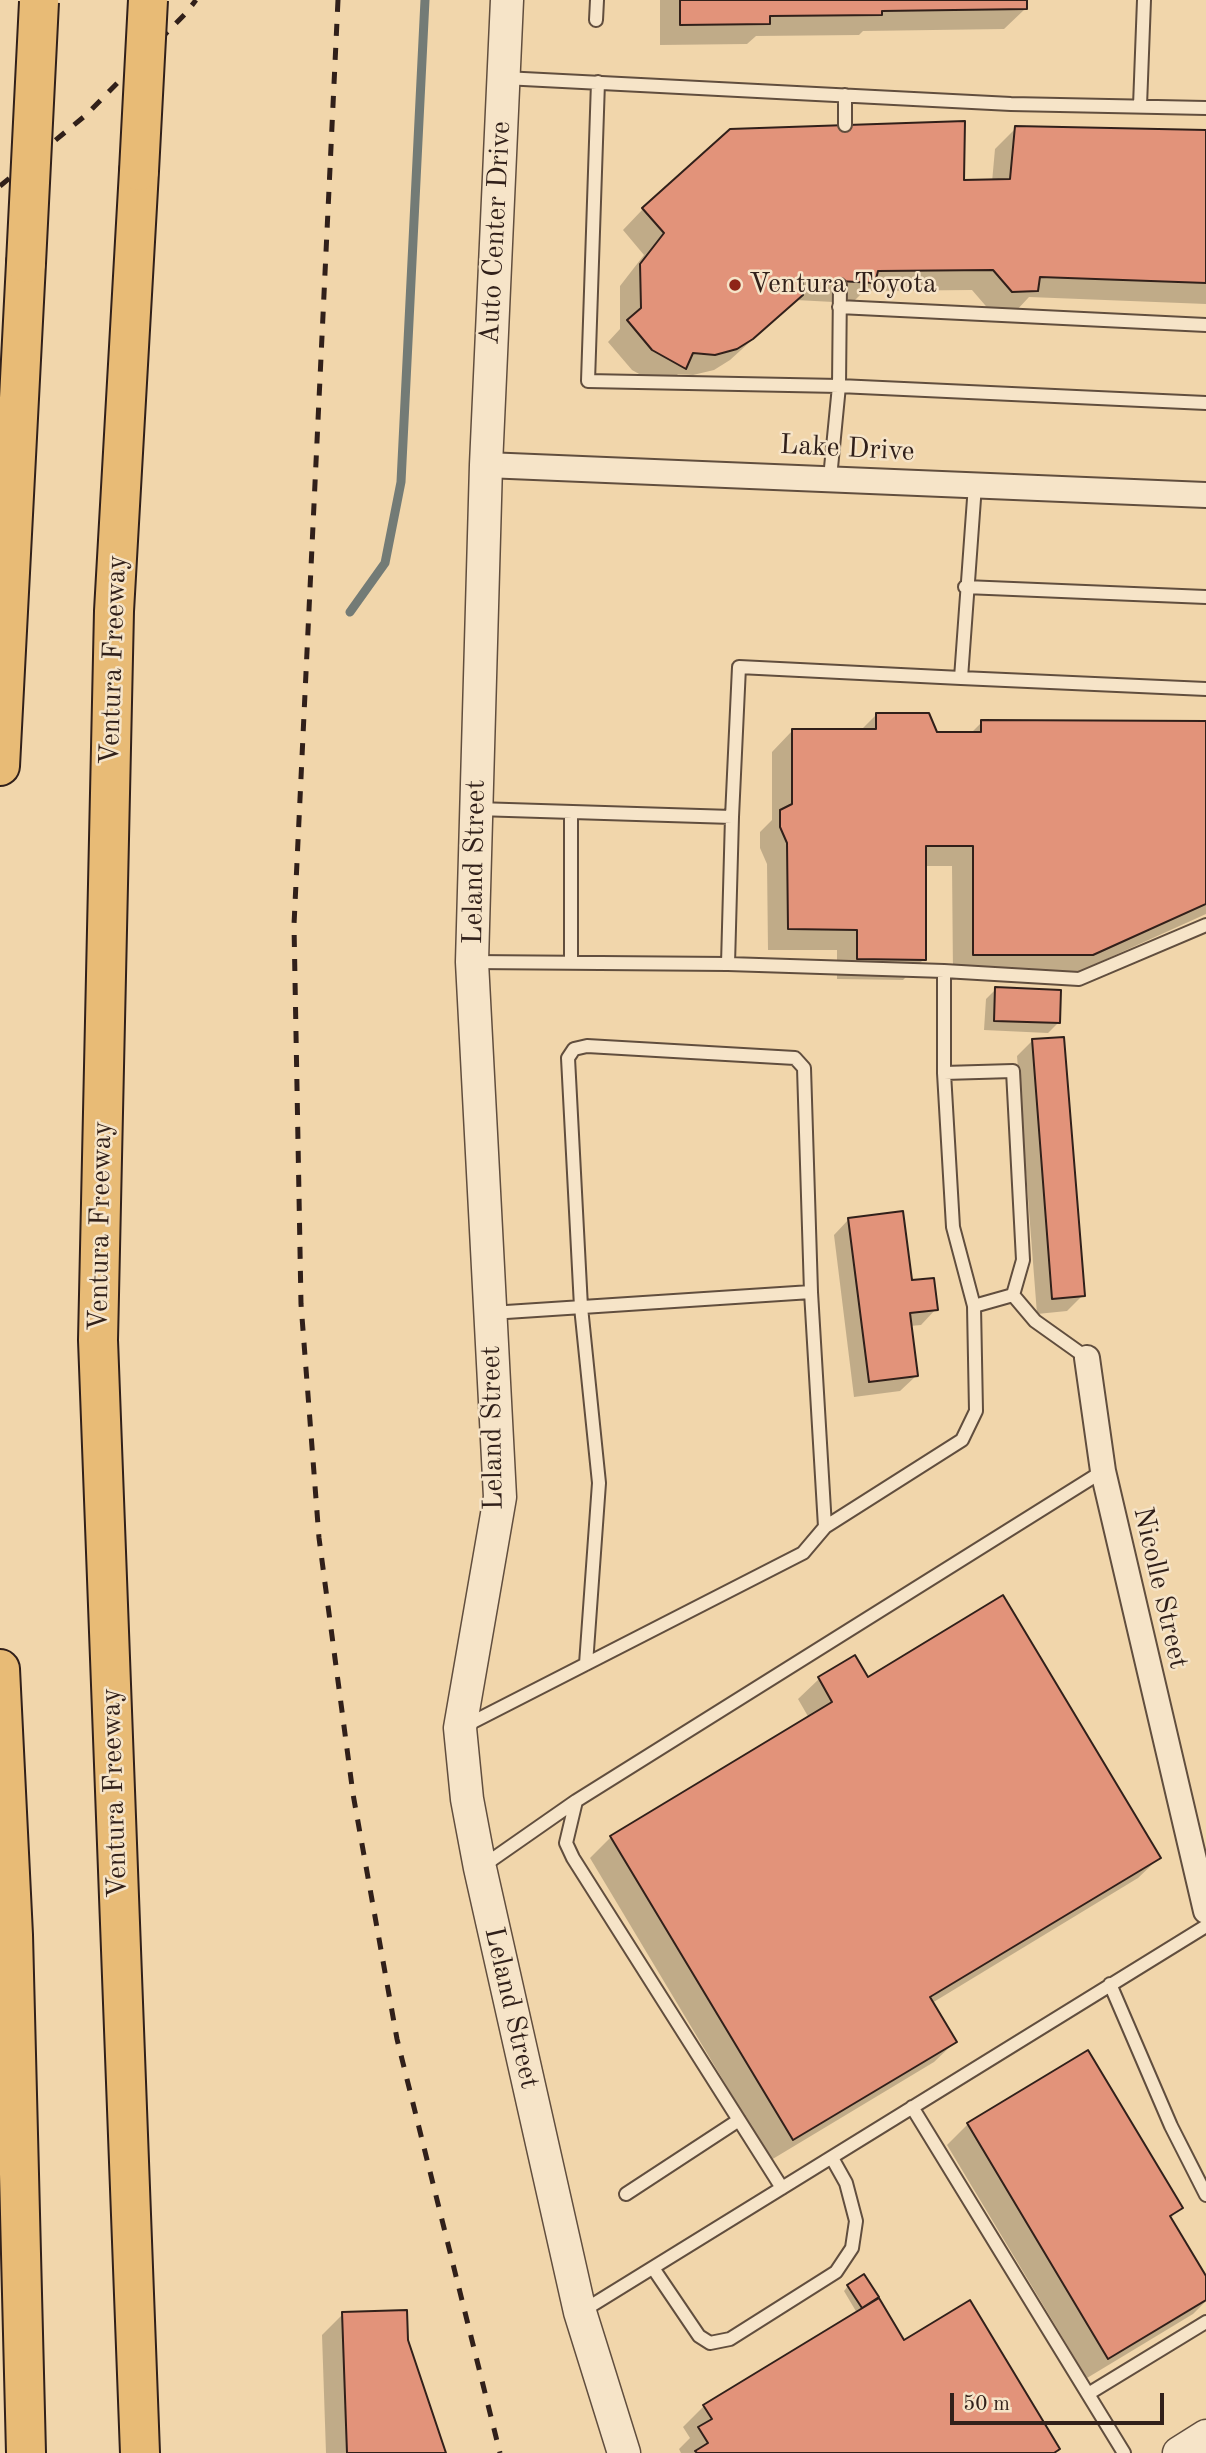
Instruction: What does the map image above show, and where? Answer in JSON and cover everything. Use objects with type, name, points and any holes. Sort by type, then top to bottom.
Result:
[{"type":"highway","name":"Ventura Freeway","points":[[140,2453],[98,1340],[114,611],[148,0]]},
{"type":"highway","points":[[0,766],[39,1]]},
{"type":"highway","points":[[0,1669],[13,1935],[26,2453]]},
{"type":"street","name":"Auto Center Drive","points":[[486,465],[507,0]]},
{"type":"street","name":"Lake Drive","points":[[486,465],[1206,495]]},
{"type":"street","name":"Leland Street","points":[[486,465],[472,962],[500,1497],[460,1728],[467,1799],[480,1868],[580,2312],[624,2453]]},
{"type":"street","name":"Nicolle Street","points":[[1087,1357],[1103,1471],[1206,1911]]},
{"type":"street","points":[[1180,2453],[1206,2436]]},
{"type":"lane","points":[[596,20],[597,0]]},
{"type":"lane","points":[[1140,106],[1144,0]]},
{"type":"lane","points":[[503,78],[1011,104],[1206,108]]},
{"type":"lane","points":[[598,82],[588,381],[839,386],[1206,403]]},
{"type":"lane","points":[[845,94],[845,125]]},
{"type":"lane","points":[[830,478],[839,386],[840,285]]},
{"type":"lane","points":[[839,307],[1206,325]]},
{"type":"lane","points":[[961,678],[965,587],[975,485]]},
{"type":"lane","points":[[965,587],[1206,597]]},
{"type":"lane","points":[[728,964],[739,667],[1206,689]]},
{"type":"lane","points":[[476,809],[732,817]]},
{"type":"lane","points":[[571,813],[571,963]]},
{"type":"lane","points":[[472,962],[728,964],[944,971],[1079,979],[1206,925]]},
{"type":"lane","points":[[460,1728],[803,1553],[825,1527],[962,1440],[976,1411],[974,1306],[953,1227],[944,1073],[944,971]]},
{"type":"lane","points":[[586,1664],[599,1483],[581,1307],[568,1058],[574,1049],[587,1046],[795,1058],[804,1068],[811,1292],[825,1527]]},
{"type":"lane","points":[[944,1073],[1013,1071],[1023,1260],[1013,1295]]},
{"type":"lane","points":[[491,1313],[811,1292]]},
{"type":"lane","points":[[974,1306],[1013,1295]]},
{"type":"lane","points":[[1013,1295],[1035,1321],[1087,1357]]},
{"type":"lane","points":[[480,1868],[576,1801],[1103,1471]]},
{"type":"lane","points":[[576,1801],[566,1843],[573,1858],[782,2188]]},
{"type":"lane","points":[[580,2312],[1206,1926]]},
{"type":"lane","points":[[1110,1984],[1171,2126],[1206,2195]]},
{"type":"lane","points":[[912,2107],[1124,2453]]},
{"type":"lane","points":[[626,2194],[739,2120]]},
{"type":"lane","points":[[653,2268],[699,2336],[710,2343],[730,2339],[836,2272],[852,2248],[856,2221],[846,2183],[832,2158]]},
{"type":"lane","points":[[1088,2394],[1206,2322]]},
{"type":"building","points":[[680,0],[1027,0],[1027,9],[770,16],[770,24],[680,25]]},
{"type":"building","points":[[965,121],[964,180],[1010,179],[1015,126],[1206,130],[1206,283],[1040,277],[1038,291],[1012,292],[993,270],[878,271],[875,283],[803,279],[803,295],[753,339],[737,349],[715,355],[693,353],[686,369],[652,350],[627,320],[641,308],[640,264],[664,233],[642,208],[730,129]]},
{"type":"building","points":[[876,713],[929,713],[937,732],[981,732],[981,720],[1206,721],[1206,904],[1093,955],[973,955],[973,846],[926,846],[926,960],[857,959],[857,930],[788,929],[787,843],[780,827],[780,810],[792,804],[792,729],[876,729]]},
{"type":"building","points":[[995,987],[1061,990],[1060,1023],[994,1021]]},
{"type":"building","points":[[1064,1037],[1085,1296],[1052,1299],[1032,1039]]},
{"type":"building","points":[[903,1211],[912,1280],[934,1278],[938,1310],[910,1313],[918,1376],[869,1382],[848,1218]]},
{"type":"building","points":[[1003,1595],[1161,1858],[930,1997],[957,2042],[793,2140],[610,1836],[832,1702],[818,1677],[855,1655],[868,1677]]},
{"type":"building","points":[[1088,2050],[1183,2208],[1170,2216],[1206,2276],[1206,2300],[1108,2359],[967,2123]]},
{"type":"building","points":[[864,2274],[879,2297],[862,2308],[847,2285]]},
{"type":"building","points":[[879,2298],[904,2340],[970,2300],[1060,2449],[1054,2453],[695,2451],[708,2443],[698,2427],[712,2419],[703,2405]]},
{"type":"building","points":[[407,2310],[408,2340],[446,2453],[347,2453],[342,2312]]},
{"type":"waterway","points":[[350,612],[385,563],[401,482],[425,0]]},
{"type":"railway","points":[[0,186],[86,115],[196,0]]},
{"type":"railway","points":[[338,0],[294,925],[301,1304],[319,1538],[353,1794],[397,2039],[500,2453]]},
{"type":"place","name":"Ventura Toyota","points":[[735,285]]}]
